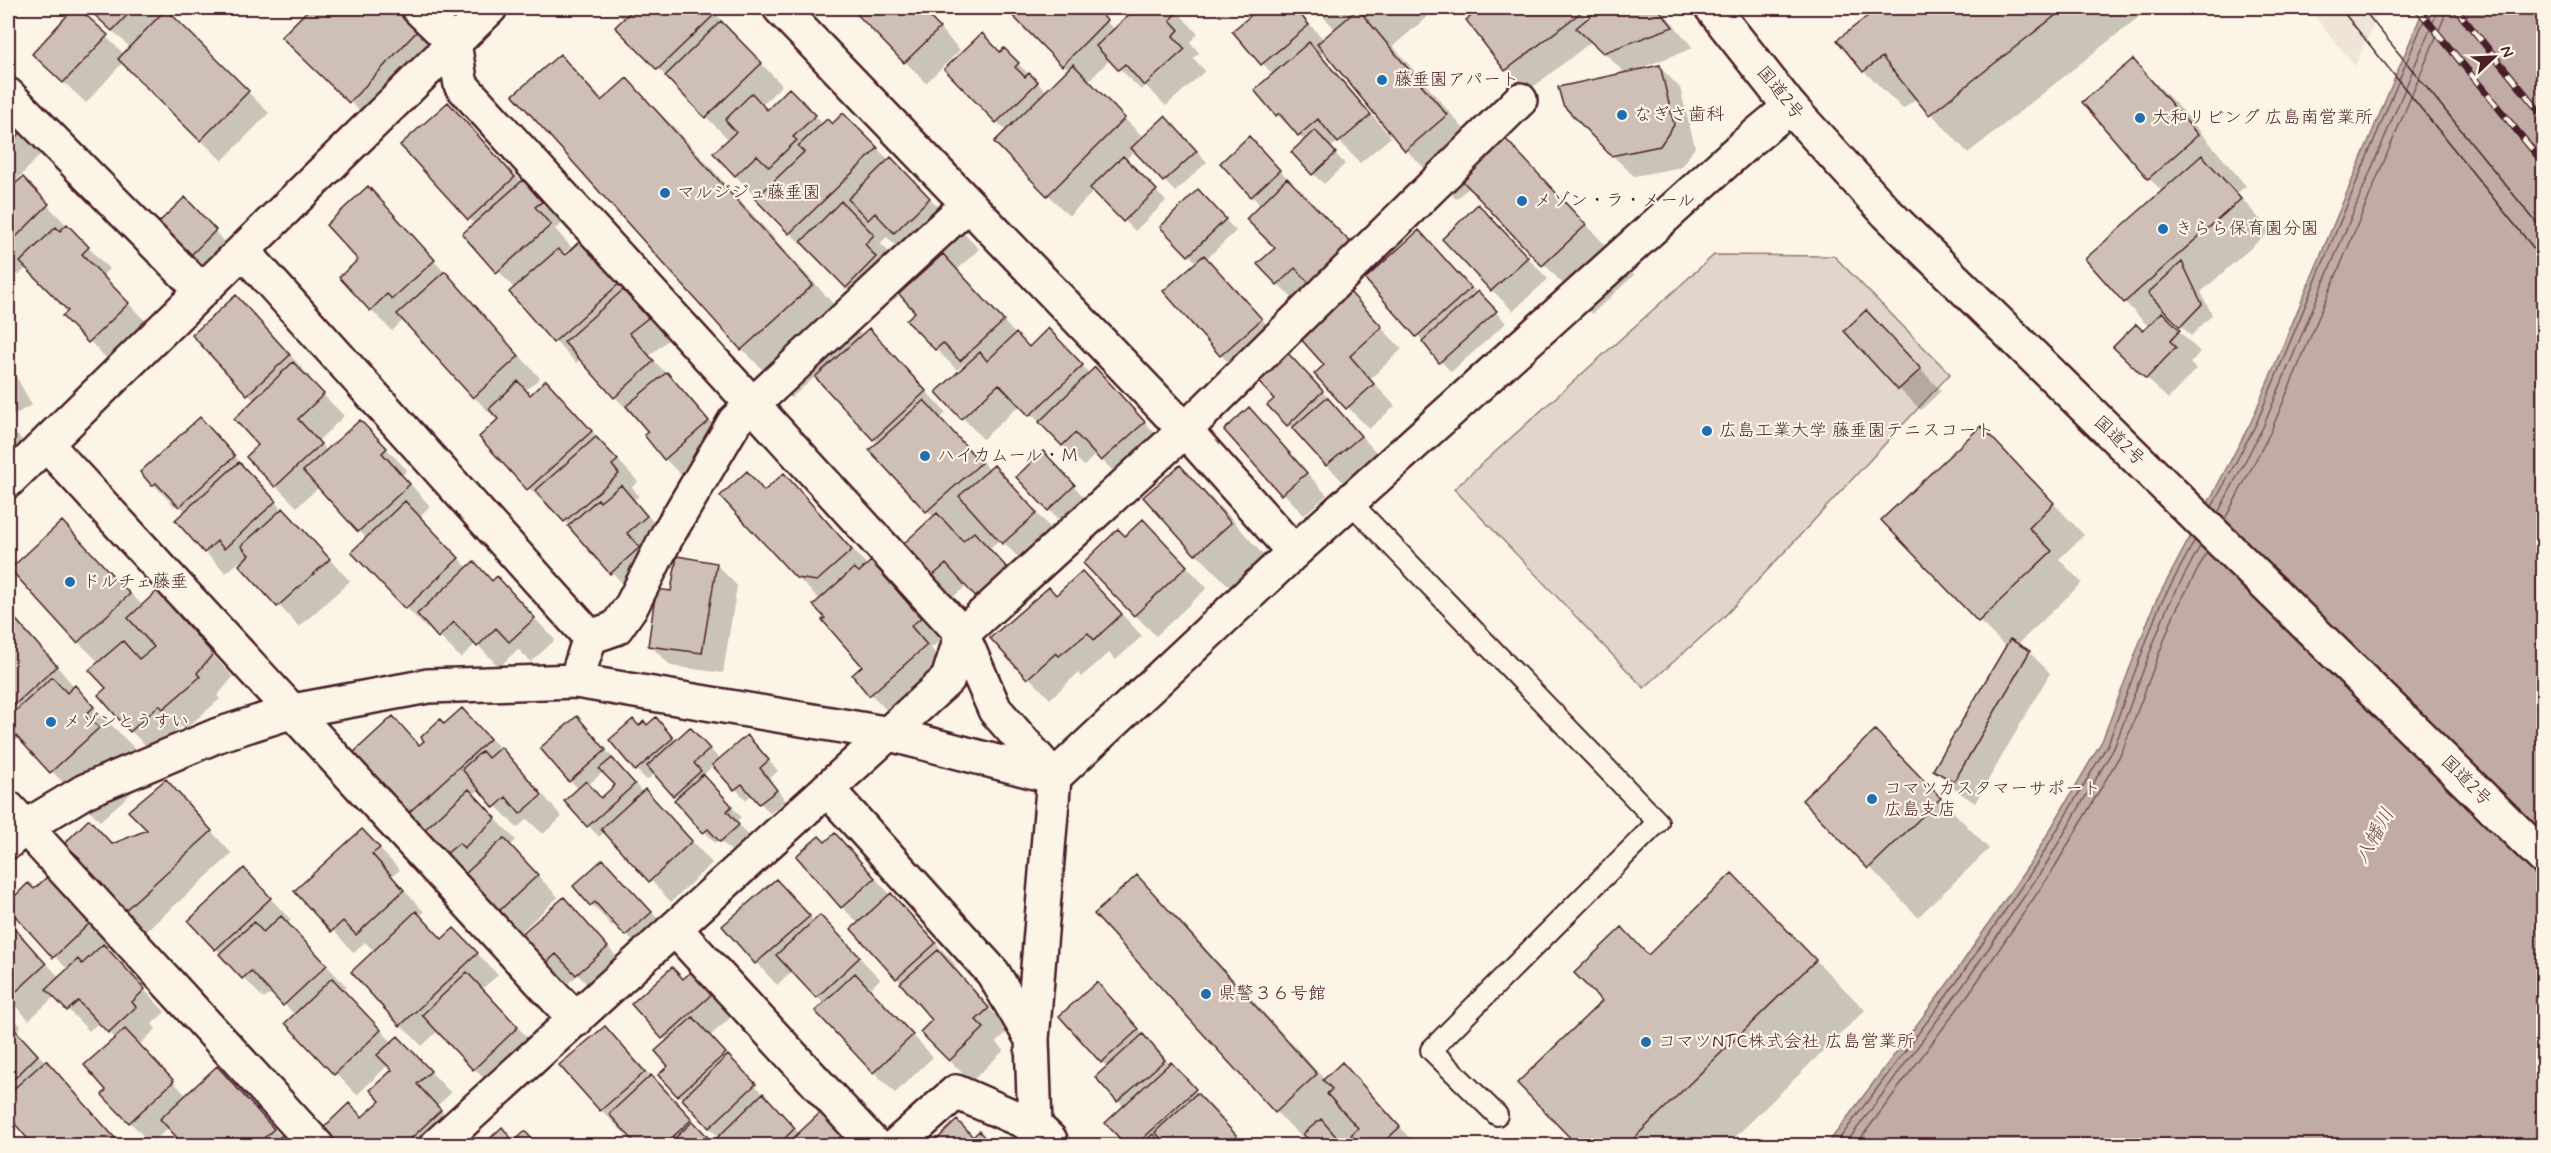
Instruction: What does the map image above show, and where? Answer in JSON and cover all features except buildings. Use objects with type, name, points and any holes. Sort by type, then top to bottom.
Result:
[{"type":"main road","points":[[418,8],[453,43],[461,85],[962,634],[995,710],[1054,777]]},
{"type":"main road","points":[[8,481],[490,8]]},
{"type":"main road","points":[[780,8],[1185,430],[1294,552]]},
{"type":"main road","name":"国道2号","points":[[1712,8],[1790,107],[1888,214],[2544,858]]},
{"type":"main road","points":[[8,95],[201,290]]},
{"type":"main road","points":[[436,1146],[948,679],[962,634],[1185,430],[1520,100]]},
{"type":"main road","points":[[1041,1139],[1032,1040],[1054,777],[1294,552],[1742,147],[1790,107]]},
{"type":"main road","points":[[590,637],[616,628],[627,612],[735,421],[967,205]]},
{"type":"main road","points":[[243,252],[590,637]]},
{"type":"main road","points":[[46,444],[576,1020]]},
{"type":"main road","points":[[576,681],[590,637]]},
{"type":"main road","points":[[317,1146],[13,826],[148,763],[218,735],[293,711],[428,686],[576,681],[890,734],[1054,777]]},
{"type":"main road","points":[[827,789],[993,973],[1032,1040]]},
{"type":"main road","points":[[675,929],[875,1146]]},
{"type":"main road","points":[[895,1146],[956,1092],[1041,1139]]},
{"type":"lane","points":[[1350,502],[1658,822],[1431,1050],[1497,1115]]},
{"type":"shaded area","points":[[2308,8],[2376,8],[2379,12],[2355,66]]},
{"type":"shaded area","name":"広島工業大学 藤垂園テニスコート","points":[[1714,255],[1834,256],[1950,374],[1723,618],[1644,688],[1454,489]]},
{"type":"water","name":"八幡川","points":[[2424,8],[2543,8],[2543,1145],[1826,1146],[1951,979],[2033,859],[2102,741],[2154,605],[2251,422]]},
{"type":"tram line","points":[[2340,8],[2544,261]]},
{"type":"tram line","points":[[2362,8],[2544,232]]},
{"type":"railway","points":[[2417,8],[2544,164]]},
{"type":"railway","points":[[2455,8],[2544,117]]},
{"type":"place","name":"藤垂園アパート","points":[[1382,80]]},
{"type":"place","name":"なぎさ歯科","points":[[1622,115]]},
{"type":"place","name":"大和リビング 広島南営業所","points":[[2140,118]]},
{"type":"place","name":"マルジジュ藤垂園","points":[[665,193]]},
{"type":"place","name":"メゾン・ラ・メール","points":[[1522,201]]},
{"type":"place","name":"きらら保育園分園","points":[[2163,229]]},
{"type":"place","name":"広島工業大学 藤垂園テニスコート","points":[[1707,431]]},
{"type":"place","name":"ハイカムール・Ｍ","points":[[925,456]]},
{"type":"place","name":"ドルチェ藤垂","points":[[70,582]]},
{"type":"place","name":"メゾンとうすい","points":[[51,722]]},
{"type":"place","name":"コマツカスタマーサポート 広島支店","points":[[1872,799]]},
{"type":"place","name":"県警３６号館","points":[[1206,994]]},
{"type":"place","name":"コマツNTC株式会社 広島営業所","points":[[1646,1042]]}]
